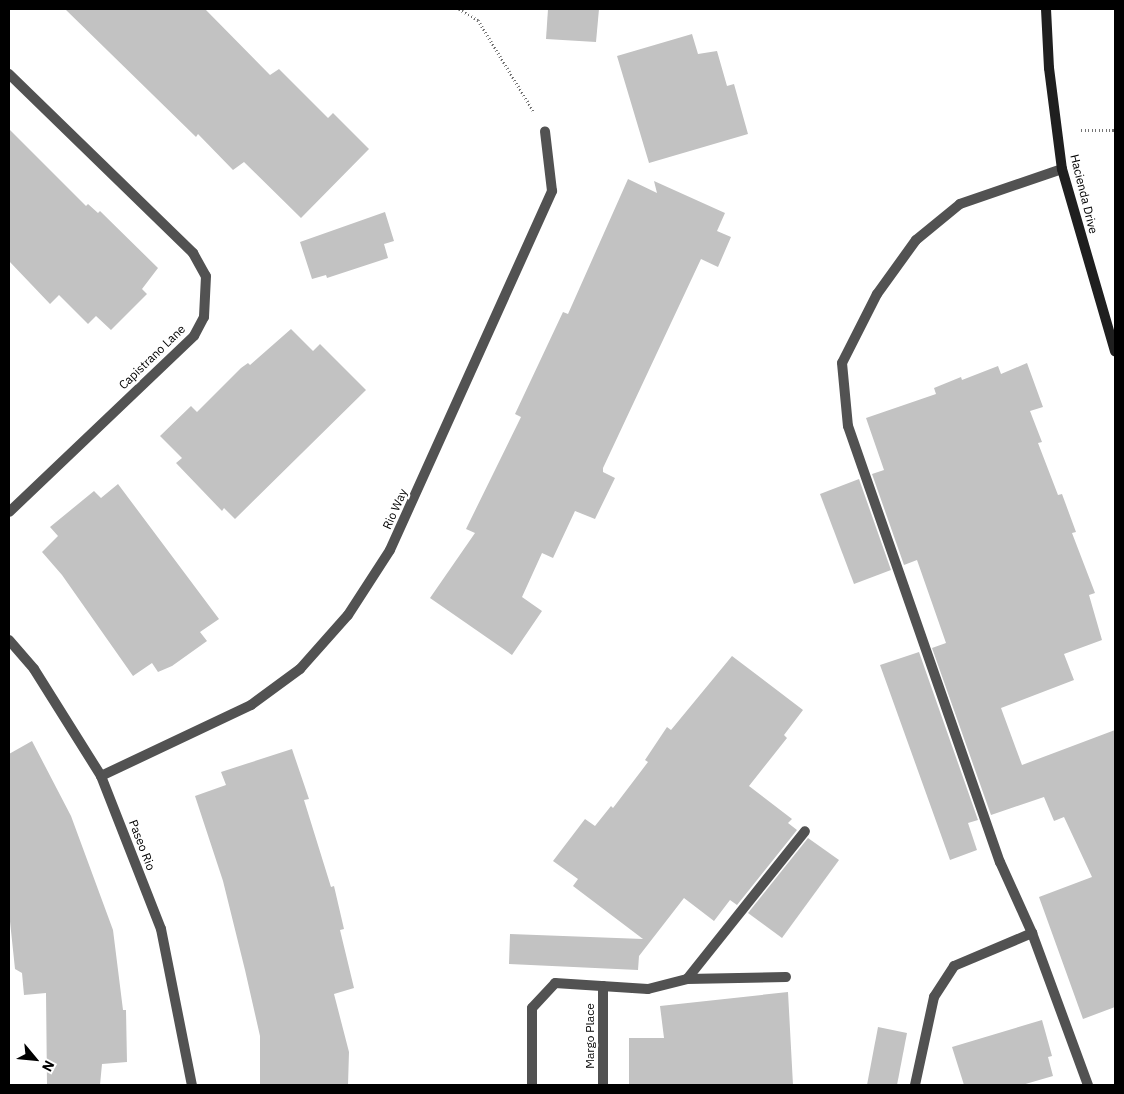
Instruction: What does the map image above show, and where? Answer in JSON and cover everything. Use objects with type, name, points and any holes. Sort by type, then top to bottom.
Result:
[{"type":"main road","name":"Hacienda Drive","points":[[1046,9],[1049,68],[1062,169],[1115,351]]},
{"type":"street","name":"Capistrano Lane","points":[[9,74],[193,253],[206,276],[204,317],[194,336],[9,512]]},
{"type":"street","name":"Rio Way","points":[[101,776],[251,705],[300,669],[348,615],[390,550],[552,191],[545,131]]},
{"type":"street","points":[[1062,169],[960,204],[916,240],[877,294],[842,363],[848,426],[1000,862],[1032,933],[1088,1085]]},
{"type":"street","name":"Paseo Rio","points":[[9,640],[34,669],[101,776],[161,929],[192,1085]]},
{"type":"street","points":[[687,979],[805,831]]},
{"type":"street","points":[[915,1085],[934,997],[954,966],[1032,933]]},
{"type":"street","points":[[532,1085],[532,1008],[555,983],[648,989],[687,979],[786,976]]},
{"type":"street","name":"Margo Place","points":[[603,986],[603,1085]]},
{"type":"path","points":[[459,9],[478,20],[545,131]]},
{"type":"path","points":[[1057,130],[1115,130]]},
{"type":"building","points":[[65,9],[205,9],[270,75],[279,69],[328,118],[333,113],[369,149],[301,218],[244,162],[233,170],[198,134],[196,137]]},
{"type":"building","points":[[548,9],[599,9],[596,42],[546,39]]},
{"type":"building","points":[[692,34],[698,54],[717,51],[727,86],[734,84],[748,134],[649,163],[617,56]]},
{"type":"building","points":[[9,129],[86,206],[88,204],[98,213],[100,211],[158,268],[142,289],[147,294],[111,330],[96,316],[88,324],[59,295],[50,304],[9,261]]},
{"type":"building","points":[[628,179],[657,193],[654,181],[725,213],[717,231],[731,237],[718,267],[701,259],[603,468],[603,472],[615,478],[595,519],[575,511],[553,558],[542,553],[522,597],[542,611],[512,655],[430,598],[475,533],[466,529],[521,417],[515,414],[563,312],[568,314]]},
{"type":"building","points":[[385,212],[394,241],[384,244],[388,258],[327,278],[326,275],[312,279],[300,242]]},
{"type":"building","points":[[291,329],[313,351],[320,344],[366,390],[235,519],[224,508],[222,511],[176,463],[182,458],[160,436],[191,406],[197,412],[241,368],[248,363],[250,365]]},
{"type":"building","points":[[1027,363],[1043,407],[1030,411],[1042,442],[1038,443],[1058,495],[1062,494],[1076,532],[1072,533],[1095,593],[1089,595],[1102,640],[1064,654],[1074,680],[1001,708],[1022,765],[1115,730],[1115,1007],[1083,1019],[1039,897],[1092,877],[1064,817],[1054,821],[1044,797],[991,815],[932,648],[946,643],[917,560],[904,565],[872,474],[884,470],[866,418],[936,394],[934,388],[961,377],[962,380],[998,366],[1001,374]]},
{"type":"building","points":[[859,479],[891,570],[854,584],[820,494]]},
{"type":"building","points":[[118,484],[219,619],[200,632],[207,641],[172,666],[158,672],[152,663],[133,676],[62,575],[42,552],[58,536],[50,527],[94,491],[101,498]]},
{"type":"building","points":[[919,652],[978,820],[968,823],[977,850],[950,860],[880,665]]},
{"type":"building","points":[[732,656],[803,710],[784,735],[787,738],[749,786],[792,819],[788,823],[797,830],[737,905],[730,900],[714,921],[684,898],[639,956],[638,970],[509,964],[510,934],[643,939],[573,886],[578,879],[553,861],[585,819],[595,826],[611,806],[613,808],[648,762],[645,760],[667,727],[671,730]]},
{"type":"building","points":[[32,741],[71,816],[113,930],[123,1010],[126,1010],[127,1062],[102,1064],[100,1085],[47,1085],[46,993],[24,995],[22,973],[15,969],[9,912],[9,754]]},
{"type":"building","points":[[292,749],[309,799],[304,800],[331,887],[334,886],[344,929],[340,930],[354,988],[334,994],[349,1052],[348,1085],[260,1085],[260,1036],[223,881],[195,796],[226,785],[221,772]]},
{"type":"building","points":[[808,838],[839,860],[782,938],[748,913]]},
{"type":"building","points":[[788,992],[793,1085],[629,1085],[629,1038],[664,1038],[660,1006]]},
{"type":"building","points":[[1042,1020],[1052,1056],[1048,1057],[1053,1076],[1022,1085],[964,1085],[952,1047]]},
{"type":"building","points":[[878,1027],[907,1033],[897,1085],[867,1085]]}]
